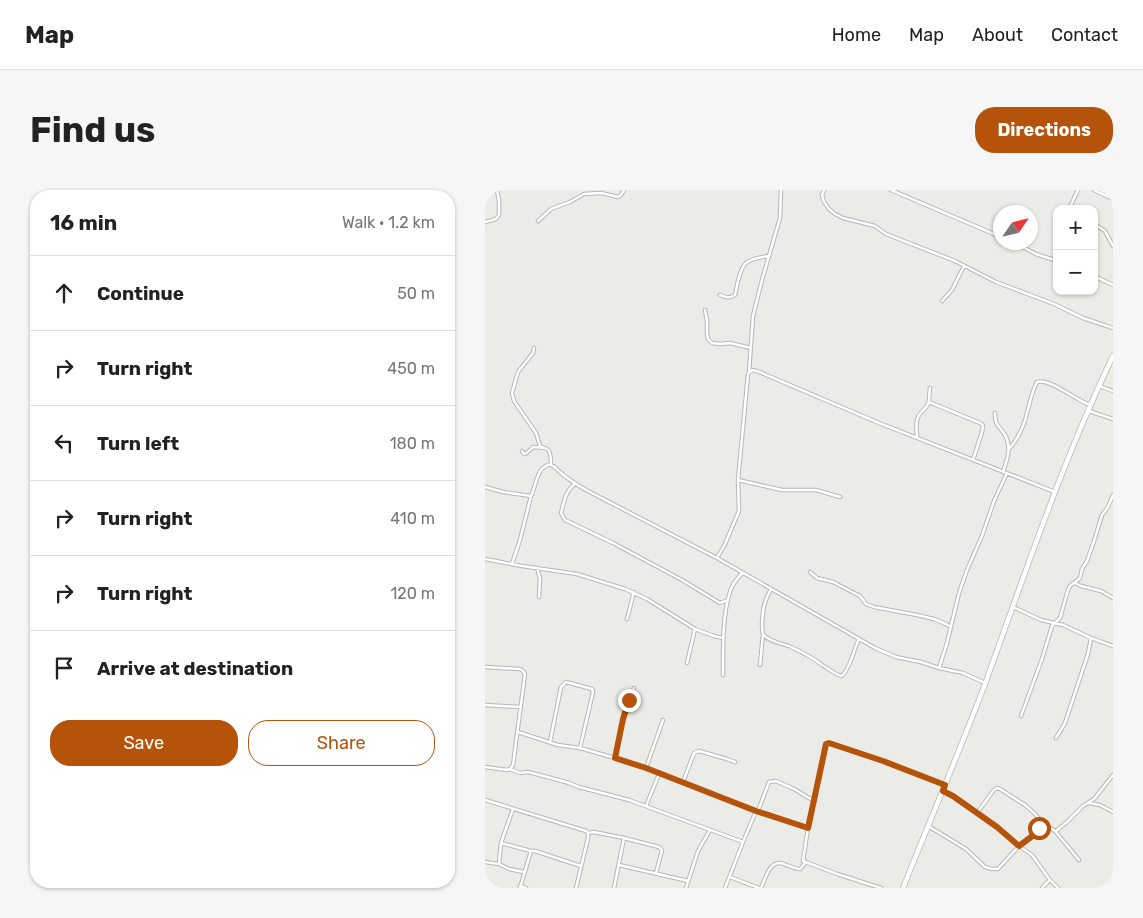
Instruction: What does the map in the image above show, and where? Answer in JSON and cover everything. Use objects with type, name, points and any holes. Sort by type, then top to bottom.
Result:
[{"type":"main road","points":[[903,888],[968,730],[1012,606],[1087,410],[1113,356]]},
{"type":"street","points":[[485,222],[496,219],[499,215],[497,190]]},
{"type":"street","points":[[717,558],[739,511],[738,480],[753,316],[780,218],[781,190]]},
{"type":"street","points":[[824,190],[822,195],[824,202],[829,210],[835,214],[875,226],[886,234],[941,255],[996,282],[1054,304],[1083,318],[1113,328]]},
{"type":"street","points":[[891,190],[898,191],[993,233]]},
{"type":"street","points":[[1071,205],[1078,190]]},
{"type":"street","points":[[1094,190],[1113,199]]},
{"type":"street","points":[[538,221],[551,209],[584,194],[601,193],[618,197],[625,191]]},
{"type":"street","points":[[1098,227],[1105,232],[1113,246]]},
{"type":"street","points":[[1028,250],[1053,259]]},
{"type":"street","points":[[720,295],[733,297],[744,265],[769,256]]},
{"type":"street","points":[[942,301],[952,290],[964,266]]},
{"type":"street","points":[[1098,278],[1113,285]]},
{"type":"street","points":[[705,310],[708,339],[712,343],[730,343],[751,348]]},
{"type":"street","points":[[534,348],[533,353],[518,372],[512,396],[536,433],[540,446],[551,452],[551,465]]},
{"type":"street","points":[[749,373],[752,370],[757,371],[871,420],[1055,492]]},
{"type":"street","points":[[1009,449],[1017,439],[1026,418],[1031,396],[1037,382],[1041,380],[1053,385],[1090,405]]},
{"type":"street","points":[[1099,386],[1113,391]]},
{"type":"street","points":[[917,437],[918,416],[929,402],[930,388]]},
{"type":"street","points":[[929,402],[983,425],[973,460]]},
{"type":"street","points":[[1087,410],[1113,419]]},
{"type":"street","points":[[939,668],[959,593],[1005,473],[1009,449],[1008,441],[995,422],[995,413]]},
{"type":"street","points":[[522,451],[524,454],[533,447],[544,448]]},
{"type":"street","points":[[512,564],[538,476],[541,470],[547,465],[551,465],[575,484],[594,495],[717,558],[859,639],[896,657],[963,673],[985,682]]},
{"type":"street","points":[[738,480],[782,490],[816,490],[840,497]]},
{"type":"street","points":[[575,484],[570,487],[565,499],[561,514],[565,520],[613,543],[720,602],[728,600]]},
{"type":"street","points":[[485,487],[531,496]]},
{"type":"street","points":[[1021,716],[1052,626],[1060,618],[1070,586],[1080,578],[1092,548],[1101,515],[1108,507],[1113,495]]},
{"type":"street","points":[[485,559],[577,574],[625,588],[647,599],[695,629],[723,638]]},
{"type":"street","points":[[537,568],[540,578],[539,597]]},
{"type":"street","points":[[810,572],[817,578],[833,582],[860,596],[867,604],[874,607],[934,619],[951,627]]},
{"type":"street","points":[[723,675],[723,638],[728,600],[731,588],[742,573]]},
{"type":"street","points":[[1075,583],[1113,597]]},
{"type":"street","points":[[760,665],[763,607],[771,589]]},
{"type":"street","points":[[627,619],[634,592]]},
{"type":"street","points":[[1012,606],[1041,620],[1069,628],[1113,646]]},
{"type":"street","points":[[687,663],[695,629]]},
{"type":"street","points":[[763,634],[771,641],[797,650],[842,676],[851,662],[859,639]]},
{"type":"street","points":[[1056,738],[1065,723],[1088,654],[1091,638]]},
{"type":"street","points":[[485,668],[520,669],[525,674],[513,765],[510,769]]},
{"type":"street","points":[[549,742],[561,686],[566,682],[592,689],[593,692],[580,748]]},
{"type":"street","points":[[615,758],[623,719],[634,688]]},
{"type":"street","points":[[485,705],[521,706]]},
{"type":"street","points":[[646,768],[663,720]]},
{"type":"street","points":[[518,732],[646,768],[757,811],[808,828]]},
{"type":"street","points":[[881,888],[803,861],[826,744],[829,743],[883,761],[945,785]]},
{"type":"street","points":[[683,782],[696,752],[699,751],[735,762]]},
{"type":"street","points":[[485,766],[510,769],[520,774],[528,772],[629,800],[743,842]]},
{"type":"street","points":[[646,806],[659,774]]},
{"type":"street","points":[[1055,832],[1083,806],[1094,799],[1113,775]]},
{"type":"street","points":[[725,888],[769,782],[776,780],[814,801]]},
{"type":"street","points":[[977,813],[997,788],[1000,789],[1034,813],[1055,832],[1079,860]]},
{"type":"street","points":[[943,791],[997,827],[1032,855],[1058,888]]},
{"type":"street","points":[[485,800],[542,816],[588,833],[593,832],[624,838],[659,847],[662,850],[656,873]]},
{"type":"street","points":[[1083,806],[1089,803],[1101,804],[1113,812]]},
{"type":"street","points":[[499,864],[501,843],[513,808]]},
{"type":"street","points":[[928,826],[966,849],[985,868],[991,870],[998,869],[1019,846],[1044,824]]},
{"type":"street","points":[[686,888],[698,851],[710,830]]},
{"type":"street","points":[[576,888],[588,833]]},
{"type":"street","points":[[614,888],[624,838]]},
{"type":"street","points":[[501,843],[535,851],[581,866]]},
{"type":"street","points":[[526,888],[520,887],[531,851]]},
{"type":"street","points":[[485,862],[499,864],[509,869],[524,872]]},
{"type":"street","points":[[730,877],[760,888],[770,868],[775,864],[779,863],[800,869],[806,862]]},
{"type":"street","points":[[619,865],[688,881]]},
{"type":"street","points":[[1042,888],[1050,880]]},
{"type":"route","points":[[629,700],[615,758],[646,768],[756,811],[808,828],[826,744],[829,743],[945,785],[943,791],[997,827],[1019,846],[1039,828]]}]
